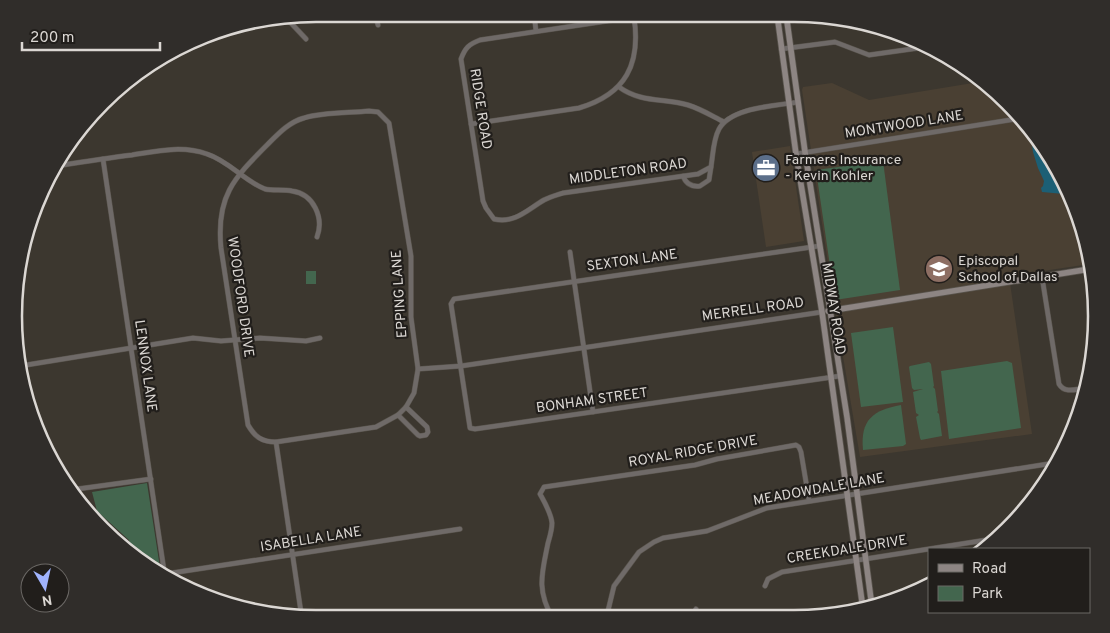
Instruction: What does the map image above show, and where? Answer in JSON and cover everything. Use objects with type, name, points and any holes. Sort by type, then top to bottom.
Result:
[{"type":"main road","name":"MIDWAY ROAD","points":[[778,22],[801,190],[822,312],[862,602]]},
{"type":"main road","name":"MIDWAY ROAD","points":[[787,22],[871,600]]},
{"type":"main road","points":[[801,190],[810,188]]},
{"type":"main road","name":"MERRELL ROAD","points":[[822,312],[1084,271]]},
{"type":"street","points":[[535,22],[536,31]]},
{"type":"street","name":"RIDGE ROAD","points":[[490,214],[483,200],[461,59],[465,49],[480,40],[599,22]]},
{"type":"street","points":[[472,124],[579,108],[602,100],[619,87],[632,65],[635,55],[635,22]]},
{"type":"street","points":[[292,24],[306,39]]},
{"type":"street","points":[[781,49],[834,42],[870,55],[914,49]]},
{"type":"street","points":[[619,87],[636,97],[676,102],[697,108],[724,122]]},
{"type":"street","points":[[683,176],[690,185],[700,186],[708,180],[718,130],[724,122],[744,112],[798,102]]},
{"type":"street","name":"WOODFORD DRIVE","points":[[276,442],[262,441],[252,432],[248,425],[221,248],[220,224],[222,208],[228,192],[240,173],[281,131],[303,118],[369,111],[378,112],[389,123],[390,131]]},
{"type":"street","name":"MONTWOOD LANE","points":[[796,154],[1012,120]]},
{"type":"street","name":"EPPING LANE","points":[[276,442],[376,427],[398,415],[406,407],[414,393],[418,369],[411,317],[411,256],[390,131]]},
{"type":"street","points":[[65,165],[176,149],[207,154],[219,159],[267,189],[293,191],[309,199],[319,217],[320,228],[317,237]]},
{"type":"street","name":"LENNOX LANE","points":[[103,159],[164,568]]},
{"type":"street","name":"MIDDLETON ROAD","points":[[490,214],[494,219],[509,220],[545,199],[563,193],[698,174],[711,167]]},
{"type":"street","name":"SEXTON LANE","points":[[451,304],[454,299],[819,246]]},
{"type":"street","points":[[570,252],[593,412]]},
{"type":"street","points":[[1042,277],[1059,384],[1062,388],[1069,391],[1078,389]]},
{"type":"street","name":"BONHAM STREET","points":[[451,304],[470,428],[475,429],[840,376]]},
{"type":"street","name":"MERRELL ROAD","points":[[418,369],[460,366],[822,312]]},
{"type":"street","points":[[27,365],[193,338],[221,341],[260,338],[306,341],[320,338]]},
{"type":"street","points":[[398,415],[418,435],[424,437],[426,435],[428,432],[427,427],[406,407]]},
{"type":"street","points":[[276,442],[301,610]]},
{"type":"street","name":"ROYAL RIDGE DRIVE","points":[[547,610],[541,587],[541,579],[552,524],[540,494],[544,487],[695,465],[717,459],[796,445],[801,452],[809,500]]},
{"type":"street","name":"MEADOWDALE LANE","points":[[608,610],[614,586],[640,552],[654,542],[672,535],[707,531],[768,508],[809,500],[1047,464]]},
{"type":"street","points":[[79,489],[151,480]]},
{"type":"street","name":"ISABELLA LANE","points":[[174,574],[460,528]]},
{"type":"street","name":"CREEKDALE DRIVE","points":[[932,548],[984,540]]},
{"type":"street","name":"CREEKDALE DRIVE","points":[[765,586],[768,580],[782,572],[928,549]]},
{"type":"shaded area","name":"Episcopal School of Dallas","points":[[832,83],[869,100],[972,83],[1015,123],[1038,153],[1057,186],[1072,222],[1083,265],[1009,276],[1032,434],[860,457],[834,303],[802,90],[803,87]]},
{"type":"shaded area","points":[[790,146],[804,241],[766,247],[752,152]]},
{"type":"green space","points":[[883,161],[900,290],[835,300],[816,170]]},
{"type":"green space","points":[[306,271],[316,271],[316,284],[306,284]]},
{"type":"green space","points":[[893,327],[903,402],[861,407],[851,333]]},
{"type":"green space","points":[[1007,361],[1012,363],[1021,428],[949,439],[941,371]]},
{"type":"green space","points":[[929,362],[931,364],[942,436],[921,440],[916,417],[919,415],[916,413],[913,392],[923,389],[914,390],[912,388],[909,367]]},
{"type":"green space","points":[[901,405],[906,444],[903,446],[863,450],[864,431],[870,418],[883,410]]},
{"type":"green space","points":[[147,483],[160,565],[130,543],[129,540],[97,511],[92,492]]},
{"type":"water","points":[[1032,145],[1060,194],[1042,192],[1041,188],[1044,181],[1038,168]]},
{"type":"place","name":"Farmers Insurance - Kevin Kohler","points":[[766,168]]},
{"type":"place","name":"Episcopal School of Dallas","points":[[939,269]]}]
